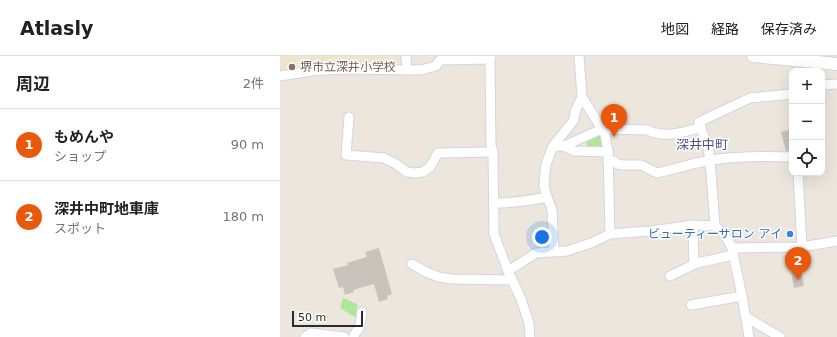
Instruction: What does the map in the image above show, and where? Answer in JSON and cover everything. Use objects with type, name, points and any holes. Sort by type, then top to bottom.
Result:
[{"type":"street","points":[[406,56],[407,70]]},
{"type":"street","points":[[579,56],[582,96],[605,134],[608,157],[610,234]]},
{"type":"street","points":[[753,56],[837,64]]},
{"type":"street","points":[[280,76],[311,71],[340,69],[421,70],[436,66],[440,58],[491,58],[490,145],[493,152],[494,234],[529,323],[530,337]]},
{"type":"street","points":[[825,85],[837,84]]},
{"type":"street","points":[[715,226],[710,160],[708,148],[699,122],[750,98],[789,94]]},
{"type":"street","points":[[554,251],[552,210],[544,185],[546,164],[553,146],[574,120],[575,112],[582,96]]},
{"type":"street","points":[[349,117],[346,155],[384,158],[407,172],[423,172],[430,167],[438,153],[493,152]]},
{"type":"street","points":[[553,146],[564,146],[602,129],[648,130],[654,134],[668,134],[701,127]]},
{"type":"street","points":[[564,146],[574,152],[608,157],[617,164],[641,165],[657,173],[710,160],[734,157],[789,157]]},
{"type":"street","points":[[798,176],[802,247]]},
{"type":"street","points":[[494,203],[514,203],[547,197]]},
{"type":"street","points":[[508,272],[536,252],[573,249],[591,243],[610,234],[651,232],[693,225],[715,226],[725,235],[732,251],[749,337]]},
{"type":"street","points":[[693,225],[694,264]]},
{"type":"street","points":[[670,276],[694,264],[732,251],[802,247],[837,241]]},
{"type":"street","points":[[412,264],[439,277],[452,279],[512,280]]},
{"type":"street","points":[[691,305],[742,296]]},
{"type":"street","points":[[353,337],[360,326],[362,312]]},
{"type":"street","points":[[746,317],[780,337]]},
{"type":"street","points":[[305,337],[311,333],[344,337]]},
{"type":"shaded area","name":"堺市立深井小学校","points":[[280,56],[389,56],[389,63],[329,63],[280,70]]},
{"type":"green space","points":[[601,134],[605,148],[588,147],[585,140]]},
{"type":"green space","points":[[343,298],[357,304],[356,318],[340,308]]},
{"type":"building","points":[[789,130],[789,151],[786,151],[781,132]]},
{"type":"building","points":[[379,248],[392,294],[387,296],[388,299],[379,302],[374,284],[353,290],[354,292],[345,295],[343,287],[339,288],[333,269],[348,265],[347,263],[367,257],[365,252]]},
{"type":"building","points":[[801,270],[804,286],[794,288],[791,272]]},
{"type":"place","name":"堺市立深井小学校","points":[[292,67]]},
{"type":"place","name":"もめんや","points":[[614,137]]},
{"type":"place","name":"ビューティーサロン アイ","points":[[790,234]]},
{"type":"place","name":"深井中町地車庫","points":[[798,280]]},
{"type":"district","name":"深井中町","points":[[702,144]]}]
